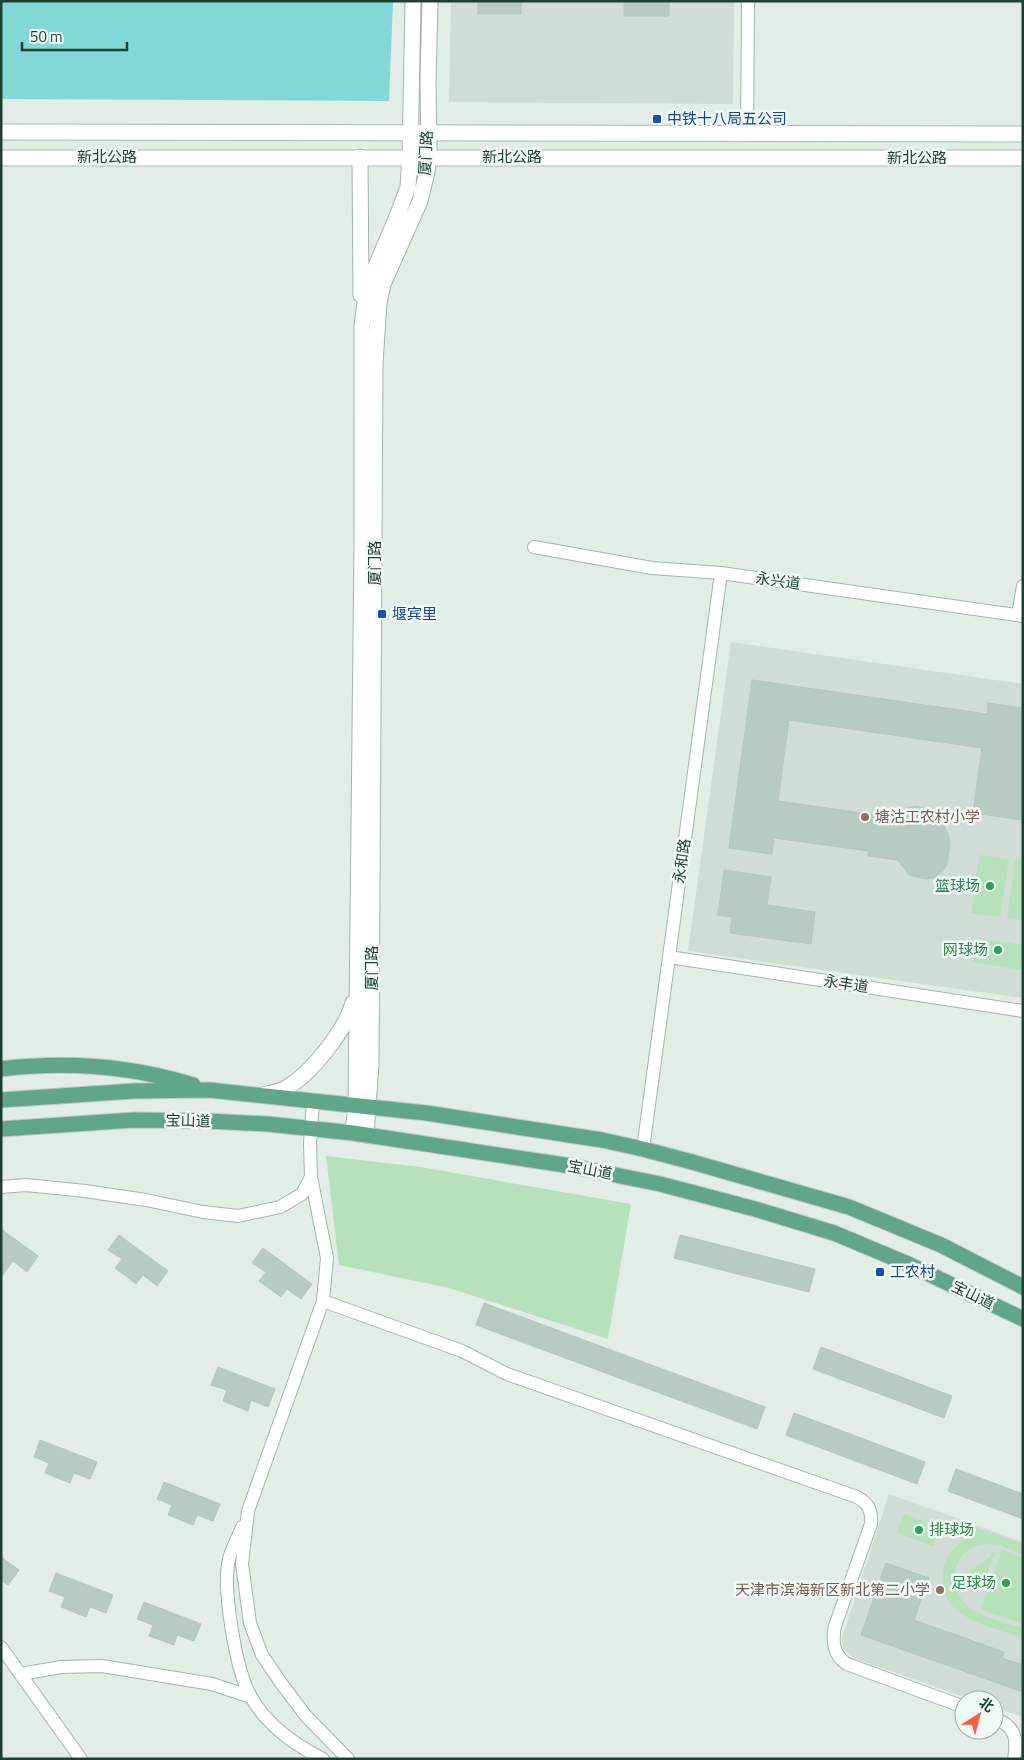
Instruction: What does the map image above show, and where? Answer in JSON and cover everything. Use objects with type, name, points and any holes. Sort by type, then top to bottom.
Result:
[{"type":"main road","points":[[1,1069],[73,1066],[115,1068],[158,1075],[208,1090]]},
{"type":"main road","name":"宝山道","points":[[1,1100],[134,1091],[208,1090],[426,1113],[508,1125],[643,1149],[776,1184],[849,1207],[941,1245],[1023,1287]]},
{"type":"main road","name":"宝山道","points":[[1,1129],[134,1120],[207,1120],[311,1128],[359,1134],[571,1166],[660,1184],[755,1209],[834,1233],[908,1264],[1023,1319]]},
{"type":"street","name":"厦门路","points":[[362,1106],[358,990],[362,324],[373,273],[408,187],[413,1]]},
{"type":"street","name":"厦门路","points":[[359,1134],[371,1054],[375,363],[379,303],[390,269],[420,201],[425,182],[428,157],[430,1]]},
{"type":"street","points":[[747,133],[748,1]]},
{"type":"street","name":"新北公路","points":[[1,132],[1023,134]]},
{"type":"street","points":[[360,157],[362,324]]},
{"type":"street","name":"新北公路","points":[[1,158],[1023,158]]},
{"type":"street","name":"永兴道","points":[[534,548],[652,568],[721,573],[1020,616]]},
{"type":"street","name":"永和路","points":[[643,1149],[721,573]]},
{"type":"street","points":[[1020,616],[1023,586]]},
{"type":"street","name":"永丰道","points":[[669,957],[1023,1011]]},
{"type":"street","points":[[263,1095],[286,1088],[298,1079],[324,1052],[348,1020],[358,990]]},
{"type":"street","points":[[313,1101],[311,1177],[327,1258],[323,1301],[229,1560],[227,1593],[234,1641],[251,1697],[274,1727],[323,1759]]},
{"type":"street","points":[[1,1188],[26,1185],[85,1191],[146,1200],[203,1212],[238,1216],[280,1207],[302,1194],[311,1177]]},
{"type":"street","points":[[323,1301],[462,1351],[507,1374],[857,1497],[865,1502],[870,1508],[872,1515],[871,1524],[835,1626],[833,1634],[835,1652],[841,1660],[848,1664],[954,1703]]},
{"type":"street","points":[[248,1511],[242,1564],[250,1623],[262,1655],[306,1716],[348,1759]]},
{"type":"street","points":[[1,1647],[81,1759]]},
{"type":"street","points":[[21,1674],[61,1667],[102,1666],[212,1684],[251,1697]]},
{"type":"street","points":[[1004,1724],[1014,1733],[1017,1742],[1014,1759]]},
{"type":"shaded area","points":[[451,1],[734,1],[733,104],[449,102]]},
{"type":"shaded area","name":"塘沽工农村小学","points":[[731,642],[1023,684],[1023,998],[688,951]]},
{"type":"shaded area","name":"天津市滨海新区新北第二小学","points":[[889,1494],[1023,1542],[1023,1717],[1004,1710],[1004,1690],[954,1690],[954,1693],[856,1659],[843,1649],[842,1638]]},
{"type":"green space","name":"篮球场","points":[[979,855],[1009,859],[1000,917],[971,913]]},
{"type":"green space","name":"篮球场","points":[[1015,860],[1023,861],[1023,920],[1007,918]]},
{"type":"green space","name":"网球场","points":[[976,938],[1023,945],[1021,970],[972,962]]},
{"type":"green space","points":[[326,1156],[420,1167],[631,1204],[608,1339],[449,1288],[339,1265]]},
{"type":"green space","name":"排球场","points":[[904,1514],[940,1527],[933,1546],[897,1533]]},
{"type":"green space","points":[[955,1520],[1023,1544],[1023,1554],[994,1544],[978,1546],[968,1550],[956,1567],[955,1578],[956,1588],[961,1598],[969,1607],[987,1617],[1023,1628],[1023,1638],[968,1618],[948,1600],[943,1588],[944,1566],[956,1546],[970,1537],[951,1530]]},
{"type":"green space","name":"足球场","points":[[1002,1550],[1023,1558],[1023,1624],[981,1609]]},
{"type":"green space","points":[[994,1552],[996,1554],[993,1557],[979,1593],[959,1578],[991,1556],[991,1553]]},
{"type":"water","points":[[1,1],[393,1],[389,101],[1,99]]},
{"type":"building","points":[[478,1],[521,1],[521,14],[478,14]]},
{"type":"building","points":[[624,1],[669,1],[669,16],[624,16]]},
{"type":"building","points":[[752,680],[987,714],[988,703],[1023,708],[1023,820],[973,813],[982,748],[789,720],[778,801],[897,818],[906,808],[916,806],[926,809],[940,818],[948,834],[950,843],[947,864],[942,872],[935,877],[926,879],[909,875],[898,860],[868,856],[869,851],[774,838],[772,854],[729,848]]},
{"type":"building","points":[[724,870],[771,877],[767,905],[815,912],[811,944],[730,933],[732,917],[718,915]]},
{"type":"building","points":[[1,1229],[38,1256],[27,1272],[13,1261],[1,1277]]},
{"type":"building","points":[[119,1235],[168,1271],[157,1286],[143,1275],[136,1284],[115,1268],[122,1259],[108,1250]]},
{"type":"building","points":[[680,1235],[815,1269],[809,1292],[674,1258]]},
{"type":"building","points":[[263,1248],[312,1284],[301,1299],[287,1289],[281,1297],[259,1281],[266,1272],[252,1263]]},
{"type":"building","points":[[484,1303],[765,1407],[757,1429],[476,1325]]},
{"type":"building","points":[[821,1347],[952,1396],[944,1418],[813,1369]]},
{"type":"building","points":[[218,1367],[275,1389],[268,1407],[251,1400],[248,1411],[223,1401],[227,1390],[211,1385]]},
{"type":"building","points":[[794,1413],[925,1462],[917,1484],[786,1435]]},
{"type":"building","points":[[40,1440],[97,1462],[90,1479],[74,1473],[70,1483],[45,1473],[49,1463],[34,1457]]},
{"type":"building","points":[[956,1469],[1023,1494],[1023,1519],[948,1491]]},
{"type":"building","points":[[164,1482],[220,1504],[213,1521],[197,1515],[193,1525],[168,1515],[172,1505],[157,1499]]},
{"type":"building","points":[[1,1557],[19,1570],[8,1585],[1,1580]]},
{"type":"building","points":[[886,1563],[929,1578],[914,1620],[1004,1652],[1002,1658],[1023,1665],[1023,1692],[861,1635]]},
{"type":"building","points":[[56,1573],[113,1595],[106,1613],[90,1607],[86,1617],[61,1607],[65,1597],[49,1591]]},
{"type":"building","points":[[144,1602],[201,1624],[194,1641],[177,1635],[174,1645],[149,1636],[153,1625],[137,1619]]},
{"type":"place","name":"中铁十八局五公司","points":[[657,119]]},
{"type":"place","name":"堰宾里","points":[[382,614]]},
{"type":"place","name":"塘沽工农村小学","points":[[865,817]]},
{"type":"place","name":"篮球场","points":[[990,886]]},
{"type":"place","name":"网球场","points":[[998,950]]},
{"type":"place","name":"工农村","points":[[880,1272]]},
{"type":"place","name":"排球场","points":[[919,1530]]},
{"type":"place","name":"足球场","points":[[1006,1583]]},
{"type":"place","name":"天津市滨海新区新北第二小学","points":[[940,1590]]}]
